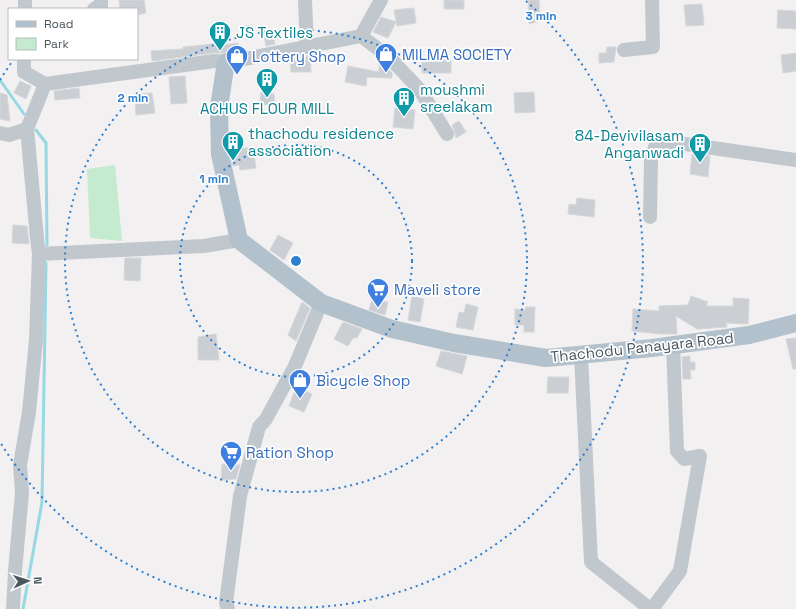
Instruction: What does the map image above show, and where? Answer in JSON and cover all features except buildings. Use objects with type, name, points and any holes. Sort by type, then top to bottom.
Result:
[{"type":"main road","points":[[226,62],[219,107],[220,154],[240,240]]},
{"type":"main road","name":"Thachodu Panayara Road","points":[[240,240],[321,303],[392,329],[454,343],[546,358],[672,345],[749,335],[796,323]]},
{"type":"street","points":[[96,8],[101,5],[100,0]]},
{"type":"street","points":[[306,0],[307,47]]},
{"type":"street","points":[[361,36],[381,0]]},
{"type":"street","points":[[624,50],[653,47],[652,0]]},
{"type":"street","points":[[24,60],[24,72],[45,84],[214,60],[226,62],[361,36],[389,57],[420,90],[447,134]]},
{"type":"street","points":[[13,609],[22,493],[20,465],[30,412],[36,340],[39,254],[36,238],[28,129],[45,84]]},
{"type":"street","points":[[0,133],[10,134],[28,129]]},
{"type":"street","points":[[650,217],[651,160],[656,144],[671,142],[796,160]]},
{"type":"street","points":[[39,254],[204,246],[240,240]]},
{"type":"street","points":[[228,609],[226,603],[240,496],[259,427],[266,419],[295,366],[321,303]]},
{"type":"street","points":[[581,355],[591,562],[651,609],[680,571],[700,456],[684,459],[677,451],[672,345]]},
{"type":"green space","points":[[115,165],[122,241],[90,238],[87,169]]},
{"type":"waterway","points":[[0,80],[24,114]]},
{"type":"waterway","points":[[36,130],[46,143],[47,245]]},
{"type":"waterway","points":[[23,609],[42,502],[46,263]]},
{"type":"place","name":"JS Textiles","points":[[220,52]]},
{"type":"place","name":"MILMA SOCIETY","points":[[386,74]]},
{"type":"place","name":"Lottery Shop","points":[[237,76]]},
{"type":"place","name":"ACHUS FLOUR MILL","points":[[267,98]]},
{"type":"place","name":"moushmi sreelakam","points":[[404,118]]},
{"type":"place","name":"thachodu residence association","points":[[233,162]]},
{"type":"place","name":"84-Devivilasam Anganwadi","points":[[700,164]]},
{"type":"place","name":"Maveli store","points":[[378,308]]},
{"type":"place","name":"Bicycle Shop","points":[[300,400]]},
{"type":"place","name":"Ration Shop","points":[[231,472]]}]
